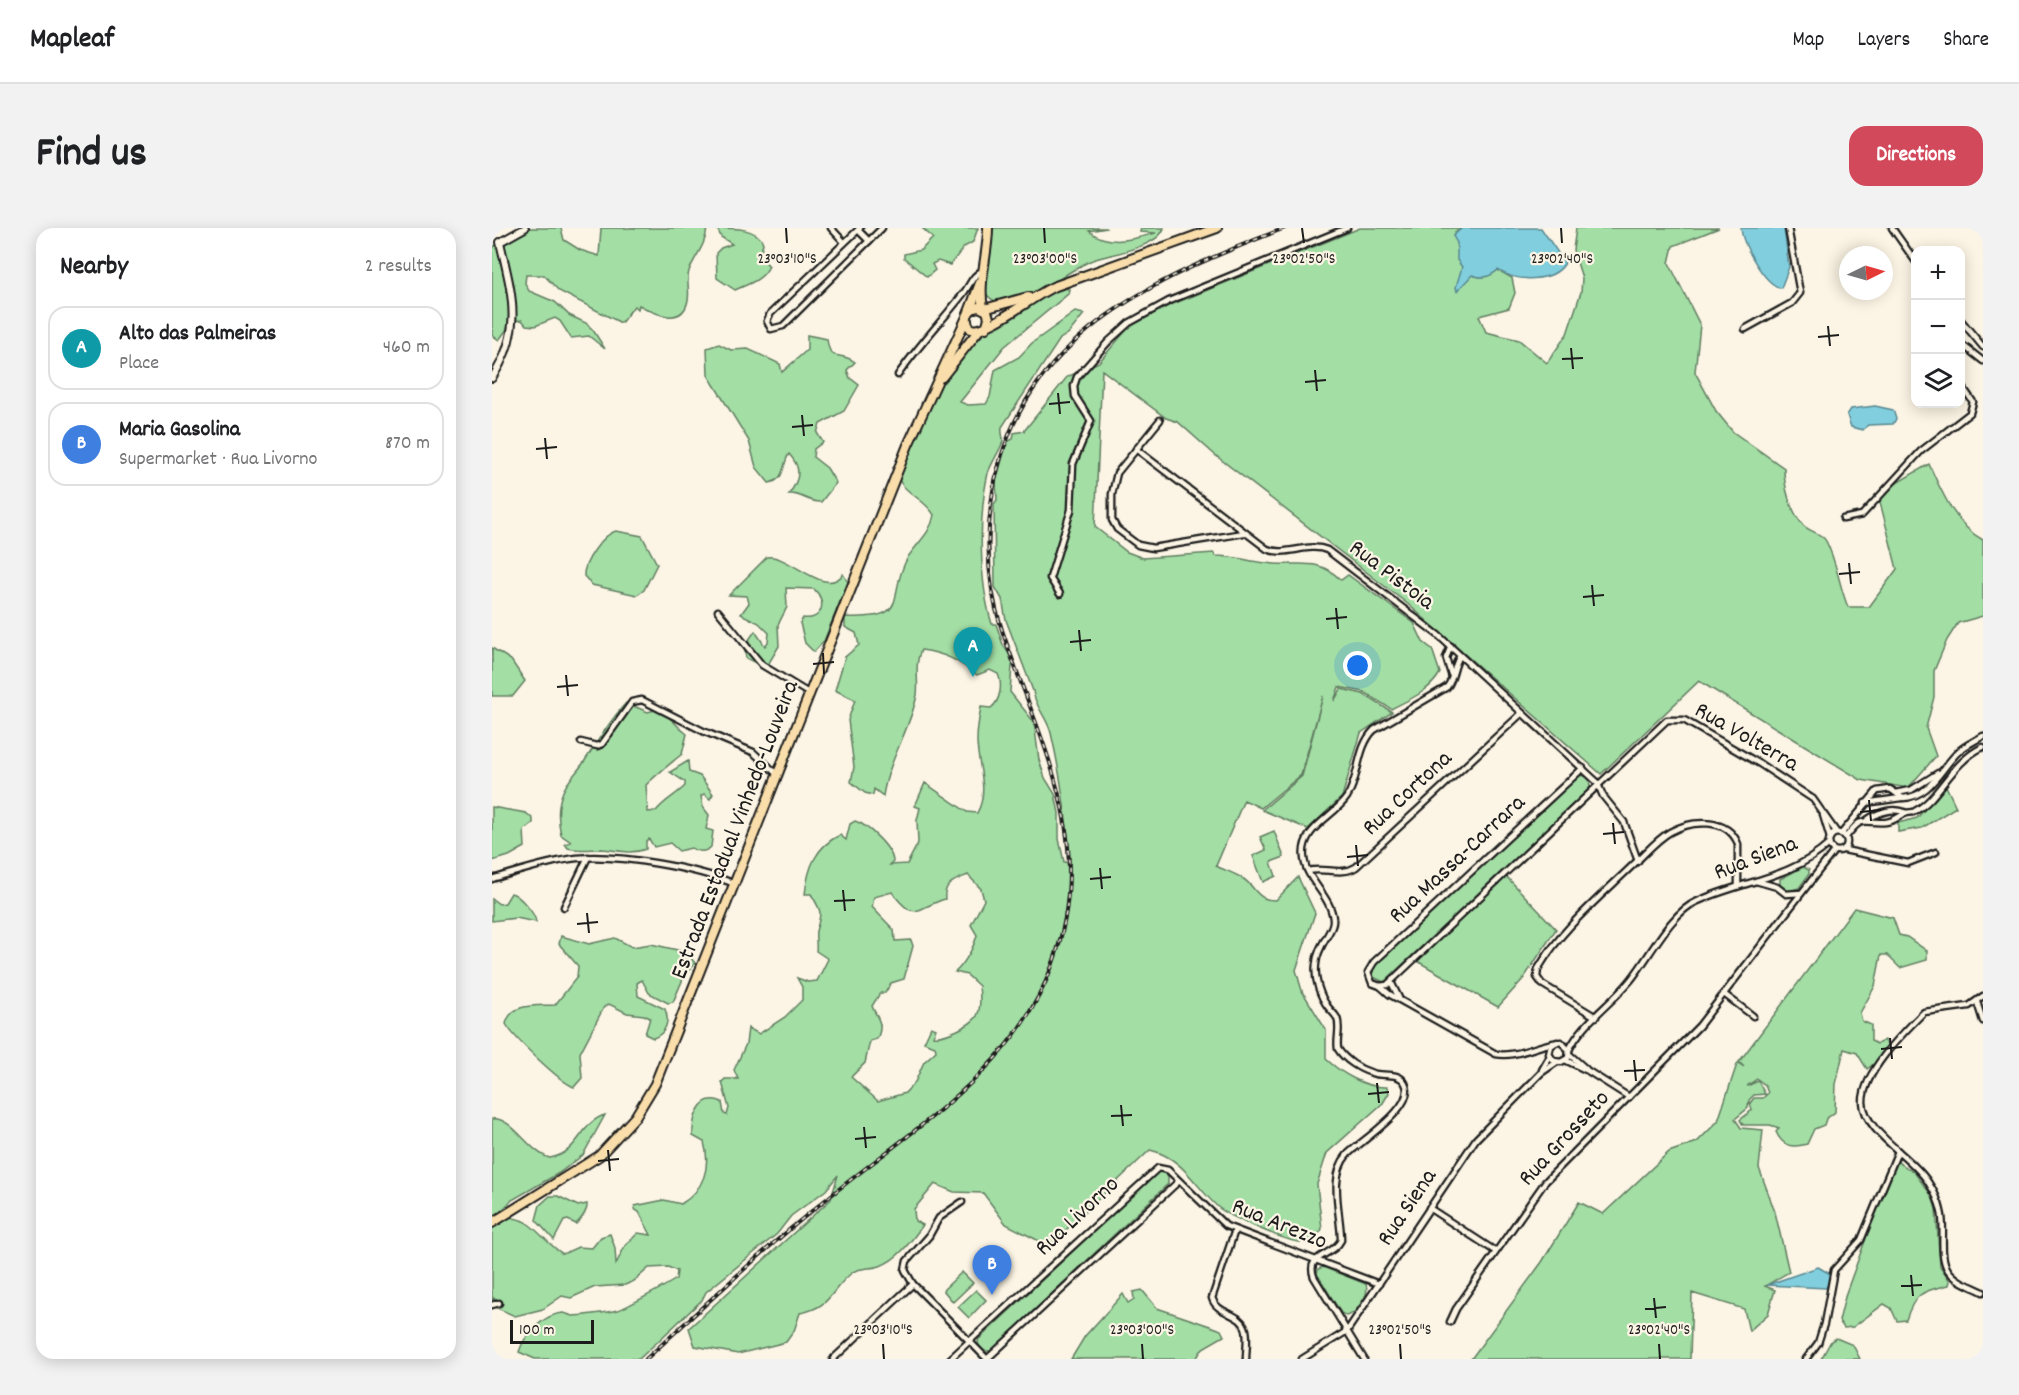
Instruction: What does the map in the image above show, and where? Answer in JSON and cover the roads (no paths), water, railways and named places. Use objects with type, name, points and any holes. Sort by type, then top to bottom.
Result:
[{"type":"main road","points":[[988,228],[981,282],[983,309],[989,318],[982,329],[969,326],[968,315],[975,308],[983,309],[1032,296]]},
{"type":"main road","name":"Estrada Estadual Vinhedo-Louveira","points":[[934,387],[982,329],[1032,296],[1217,228]]},
{"type":"main road","name":"Estrada Estadual Vinhedo-Louveira","points":[[492,1223],[599,1156],[635,1117],[666,1059],[908,445],[981,282]]},
{"type":"street","points":[[492,378],[510,342],[514,324],[497,241],[525,228]]},
{"type":"street","points":[[831,228],[844,242]]},
{"type":"street","points":[[869,241],[859,229],[844,242],[770,314],[767,321],[771,329],[783,326],[869,241],[882,228]]},
{"type":"street","points":[[1060,594],[1050,578],[1071,510],[1073,464],[1091,422],[1075,396],[1074,386],[1077,377],[1108,342],[1140,316],[1169,301],[1347,228]]},
{"type":"street","points":[[1745,329],[1792,303],[1800,293],[1788,228]]},
{"type":"street","points":[[1892,228],[1911,255]]},
{"type":"street","points":[[898,375],[926,337],[962,295],[973,277],[984,270]]},
{"type":"street","points":[[1965,325],[1983,347]]},
{"type":"street","points":[[1965,348],[1983,361]]},
{"type":"street","points":[[1843,519],[1862,515],[1921,451],[1970,413],[1973,402],[1965,390]]},
{"type":"street","points":[[1160,420],[1114,480],[1112,520],[1117,529],[1138,545],[1153,548],[1244,533]]},
{"type":"street","name":"Rua Pistoia","points":[[1136,449],[1244,533],[1271,551],[1317,546],[1327,550],[1450,646],[1599,786],[1603,796],[1624,822],[1638,861]]},
{"type":"street","points":[[718,611],[762,665],[810,694]]},
{"type":"street","points":[[1450,646],[1446,665],[1452,677]]},
{"type":"street","points":[[1364,1359],[1314,1277],[1312,1267],[1315,1259],[1336,1248],[1341,1240],[1337,1183],[1344,1159],[1392,1115],[1404,1099],[1407,1088],[1404,1080],[1398,1076],[1373,1074],[1349,1061],[1338,1049],[1338,1020],[1321,994],[1315,968],[1320,945],[1333,926],[1333,915],[1308,871],[1303,854],[1306,841],[1315,826],[1346,799],[1353,787],[1367,738],[1374,730],[1444,689],[1451,682],[1453,667],[1460,656]]},
{"type":"street","points":[[581,742],[597,746],[602,744],[632,702],[642,700],[703,731],[753,752],[778,775]]},
{"type":"street","name":"Rua Cortona","points":[[1308,871],[1317,869],[1349,871],[1356,867],[1522,713]]},
{"type":"street","name":"Rua Volterra","points":[[1391,982],[1667,720],[1678,719],[1761,764],[1813,799],[1843,837]]},
{"type":"street","points":[[1865,803],[1914,796],[1925,790],[1968,744],[1983,736]]},
{"type":"street","points":[[1968,744],[1972,752]]},
{"type":"street","points":[[1843,837],[1857,824],[1875,814],[1895,810],[1913,813],[1972,752],[1983,747]]},
{"type":"street","points":[[1948,763],[1954,769]]},
{"type":"street","name":"Rua Massa-Carrara","points":[[1372,983],[1368,972],[1374,962],[1582,768]]},
{"type":"street","points":[[1896,793],[1911,790],[1942,770]]},
{"type":"street","points":[[1844,850],[1843,837],[1865,803],[1877,791],[1886,789],[1896,793],[1902,798],[1906,813]]},
{"type":"street","points":[[1822,810],[1829,841],[1834,851],[1863,852],[1908,863],[1936,852]]},
{"type":"street","points":[[1867,820],[1887,822],[1900,819],[1906,813]]},
{"type":"street","points":[[1596,1017],[1542,984],[1537,977],[1538,969],[1567,928],[1664,836],[1677,828],[1690,825],[1718,824],[1736,838],[1738,844],[1738,886]]},
{"type":"street","points":[[1843,837],[1863,852]]},
{"type":"street","name":"Rua Siena","points":[[1569,1052],[1576,1037],[1630,982],[1683,911],[1696,901],[1780,874],[1808,862],[1829,841],[1843,837]]},
{"type":"street","name":"Rua Grosseto","points":[[1450,1323],[1456,1310],[1545,1182],[1699,1026],[1816,871],[1834,851]]},
{"type":"street","points":[[492,879],[560,861],[588,858],[669,866],[735,884]]},
{"type":"street","points":[[564,908],[588,858]]},
{"type":"street","points":[[1777,887],[1776,882],[1780,874]]},
{"type":"street","points":[[1756,882],[1777,887],[1786,894],[1801,893]]},
{"type":"street","points":[[1786,894],[1786,910]]},
{"type":"street","points":[[1380,986],[1391,982],[1401,1000]]},
{"type":"street","name":"Rua Siena","points":[[1372,983],[1496,1054],[1534,1048],[1576,1037]]},
{"type":"street","points":[[1724,994],[1752,1016]]},
{"type":"street","points":[[1983,996],[1969,1006],[1924,1012],[1873,1072],[1863,1098],[1865,1113],[1927,1180],[1936,1196],[1942,1212],[1944,1258],[1948,1270],[1957,1279],[1983,1292]]},
{"type":"street","points":[[1977,1002],[1983,1021]]},
{"type":"street","points":[[1550,1055],[1551,1046],[1559,1042],[1588,1071]]},
{"type":"street","points":[[1534,1048],[1550,1055],[1557,1062],[1565,1060],[1588,1071],[1629,1097]]},
{"type":"street","points":[[1565,1060],[1569,1052]]},
{"type":"street","name":"Rua Siena","points":[[1541,1073],[1550,1055]]},
{"type":"street","name":"Rua Siena","points":[[1302,1359],[1347,1331],[1476,1139],[1541,1073],[1557,1062]]},
{"type":"street","points":[[1806,1359],[1818,1343],[1824,1324],[1834,1270],[1861,1240],[1898,1151]]},
{"type":"street","name":"Rua Livorno","points":[[950,1359],[1154,1170],[1161,1168],[1168,1170],[1179,1181]]},
{"type":"street","points":[[962,1202],[939,1218],[929,1236],[907,1261],[905,1270],[913,1284],[987,1359],[1179,1181]]},
{"type":"street","name":"Rua Arezzo","points":[[1179,1181],[1218,1222],[1379,1284]]},
{"type":"street","points":[[1429,1208],[1496,1251]]},
{"type":"street","points":[[1235,1230],[1212,1298],[1219,1309],[1243,1322],[1246,1330],[1246,1359]]},
{"type":"street","points":[[833,1359],[913,1284]]},
{"type":"street","points":[[492,1305],[499,1303]]},
{"type":"water","points":[[1462,228],[1541,228],[1565,263],[1552,274],[1534,279],[1514,277],[1498,270],[1486,277],[1472,275],[1457,291],[1462,267],[1457,260],[1457,243],[1453,236]]},
{"type":"water","points":[[1741,228],[1784,228],[1789,267],[1781,288],[1768,280],[1755,263],[1745,244]]},
{"type":"water","points":[[1875,406],[1893,410],[1896,419],[1893,424],[1868,425],[1863,430],[1851,427],[1847,415],[1851,409]]},
{"type":"water","points":[[1818,1267],[1832,1275],[1826,1288],[1767,1285]]},
{"type":"railway","points":[[646,1359],[782,1236],[957,1095],[987,1067],[1013,1037],[1035,1003],[1052,966],[1065,920],[1069,877],[1067,835],[1059,794],[1047,754],[1002,630],[990,579],[988,544],[990,509],[1008,438],[1031,392],[1062,354],[1100,321],[1142,293],[1187,269],[1285,228]]},
{"type":"place","name":"Alto das Palmeiras","points":[[973,677]]},
{"type":"place","name":"Maria Gasolina","points":[[992,1295]]}]
